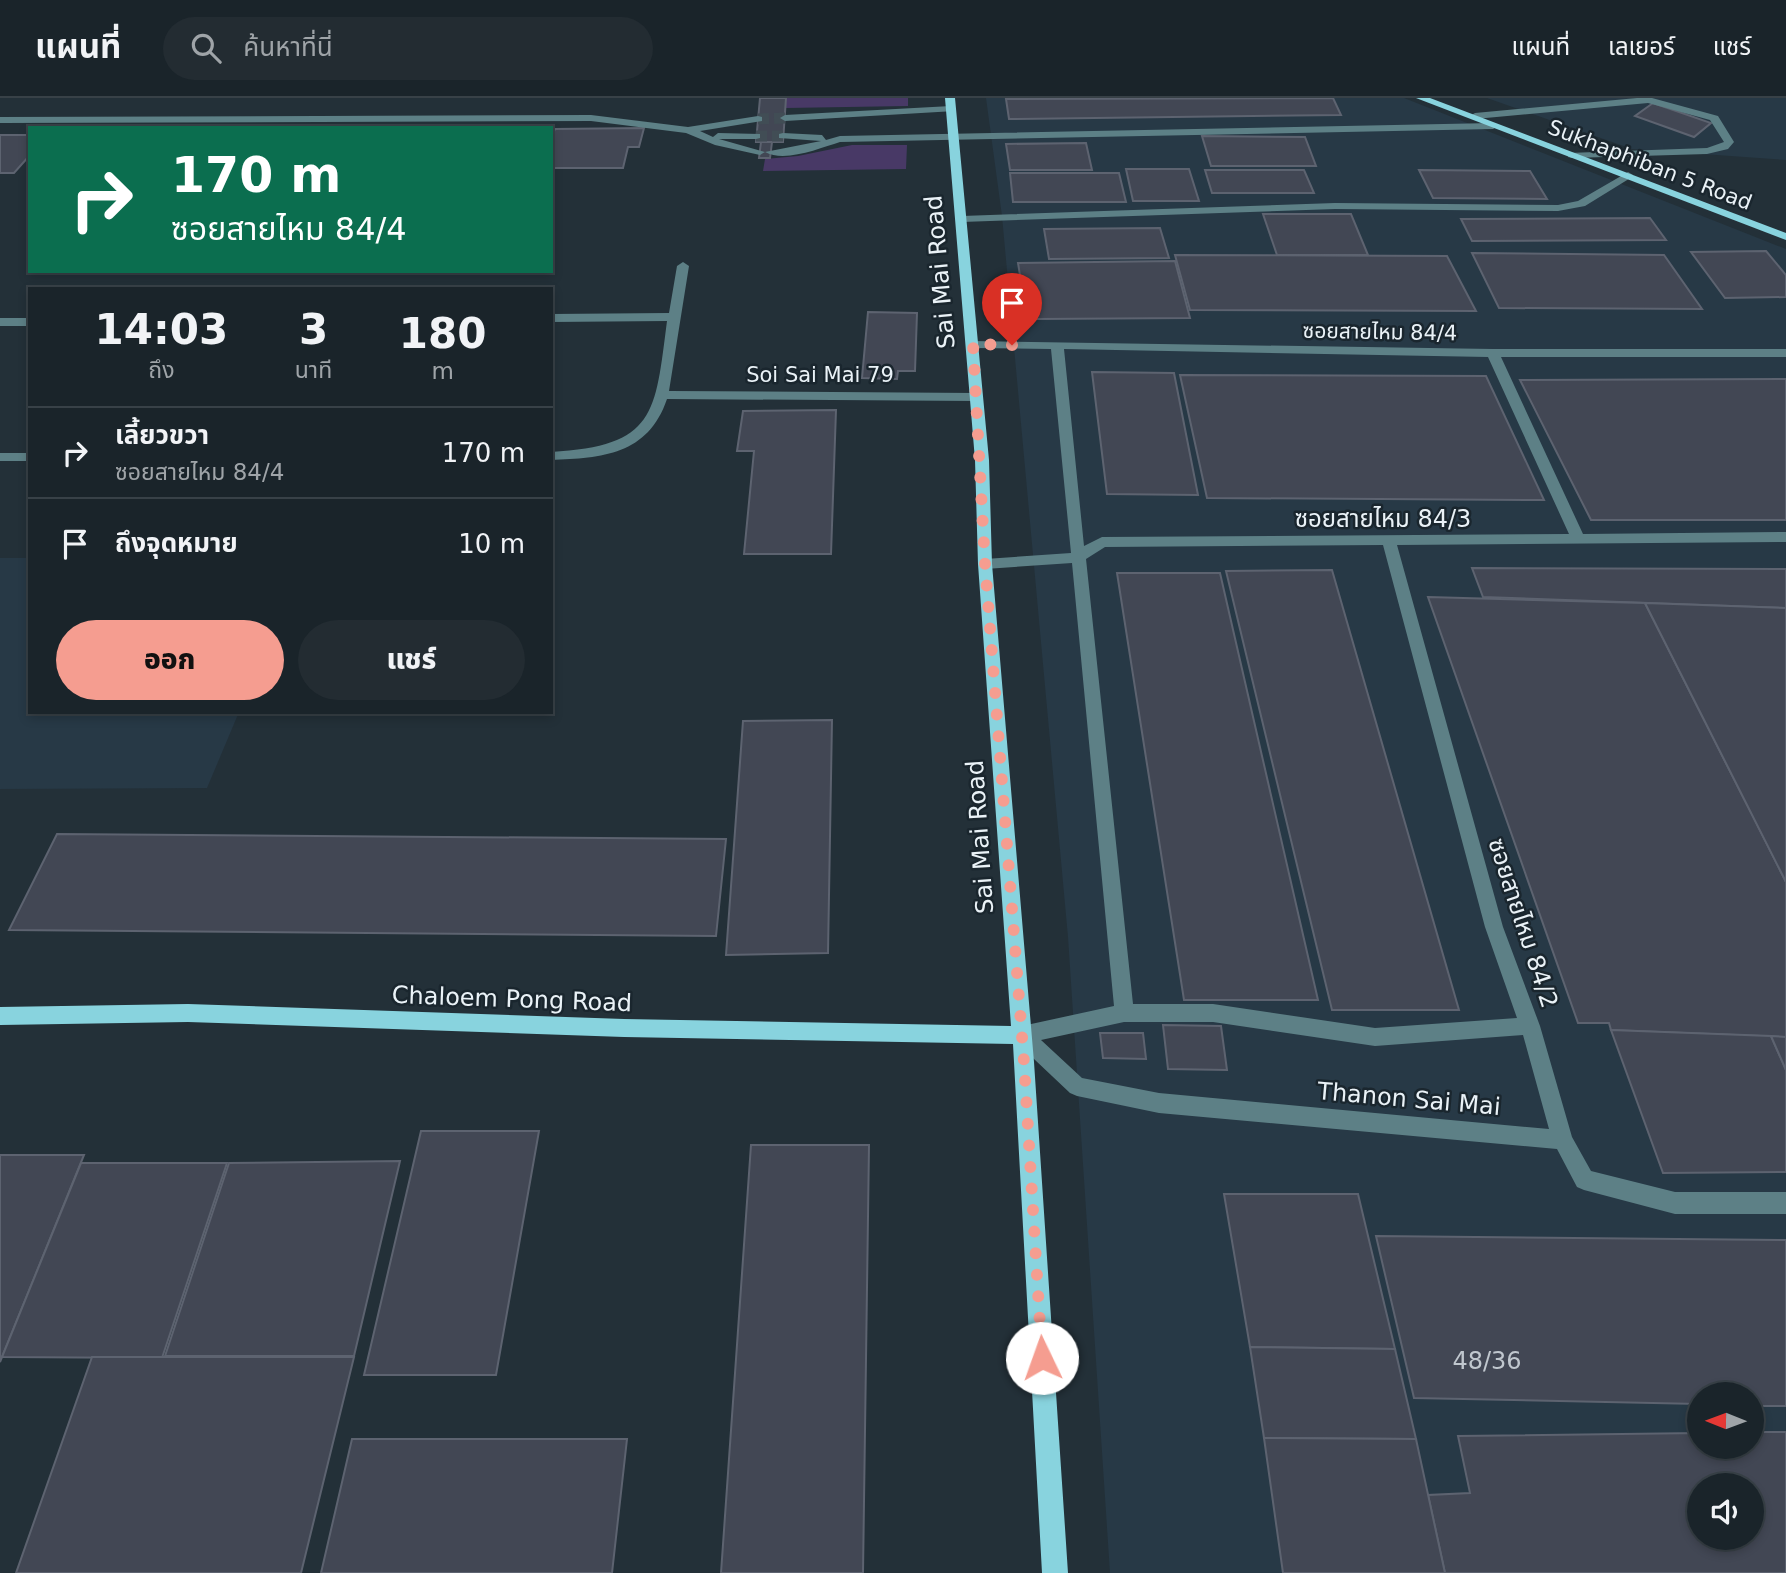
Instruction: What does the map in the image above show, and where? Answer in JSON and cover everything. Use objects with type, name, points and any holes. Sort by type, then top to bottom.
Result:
[{"type":"main road","name":"Sukhaphiban 5 Road","points":[[1421,98],[1786,237]]},
{"type":"main road","name":"Sai Mai Road","points":[[950,104],[973,344],[985,564],[1021,1035],[1055,1573]]},
{"type":"main road","name":"Chaloem Pong Road","points":[[0,1016],[188,1013],[624,1028],[1021,1035]]},
{"type":"street","points":[[1469,117],[1648,100],[1714,118],[1730,142],[1724,147],[1707,150],[1572,155]]},
{"type":"street","points":[[785,118],[950,104]]},
{"type":"street","points":[[0,120],[591,118],[688,130],[765,152],[796,150],[840,139]]},
{"type":"street","points":[[688,130],[758,119]]},
{"type":"street","points":[[783,136],[840,139],[953,138],[1493,126]]},
{"type":"street","points":[[704,136],[756,136]]},
{"type":"street","points":[[962,219],[1335,206],[1558,208],[1581,204],[1628,175]]},
{"type":"street","points":[[553,456],[588,456],[625,447],[644,430],[664,395],[683,266]]},
{"type":"street","points":[[553,318],[674,317]]},
{"type":"street","points":[[0,322],[28,322]]},
{"type":"street","name":"ซอยสายไหม 84/4","points":[[973,344],[1493,353],[1786,353]]},
{"type":"street","points":[[1057,345],[1124,1013]]},
{"type":"street","points":[[1493,353],[1578,540]]},
{"type":"street","name":"Soi Sai Mai 79","points":[[664,395],[976,397]]},
{"type":"street","points":[[0,457],[28,457]]},
{"type":"street","name":"ซอยสายไหม 84/3","points":[[985,564],[1077,558],[1102,542],[1786,537]]},
{"type":"street","name":"ซอยสายไหม 84/2","points":[[1021,1035],[1124,1013],[1213,1013],[1375,1037],[1530,1026],[1494,927],[1389,542]]},
{"type":"street","points":[[1530,1026],[1563,1140],[1584,1180],[1675,1203],[1786,1203]]},
{"type":"street","name":"Thanon Sai Mai","points":[[1021,1035],[1077,1086],[1159,1103],[1563,1140]]},
{"type":"shaded area","points":[[786,98],[908,98],[908,106],[786,108]]},
{"type":"shaded area","points":[[986,98],[1404,98],[1786,249],[1786,1573],[1110,1573],[1068,937],[1002,216]]},
{"type":"shaded area","points":[[1487,98],[1786,98],[1786,160],[1632,149]]},
{"type":"shaded area","points":[[852,145],[907,145],[906,169],[763,171],[765,159],[798,156]]},
{"type":"shaded area","points":[[0,558],[28,558],[28,714],[238,714],[207,788],[0,789]]},
{"type":"building","points":[[760,98],[786,98],[783,142],[756,142]]},
{"type":"building","points":[[1333,98],[1341,115],[1009,119],[1006,99]]},
{"type":"building","points":[[1653,103],[1711,123],[1694,137],[1635,116]]},
{"type":"building","points":[[644,128],[639,147],[628,147],[623,168],[553,168],[555,129]]},
{"type":"building","points":[[0,135],[28,135],[28,157],[14,173],[0,173]]},
{"type":"building","points":[[1202,136],[1305,137],[1316,166],[1211,166]]},
{"type":"building","points":[[761,142],[772,142],[770,158],[759,158]]},
{"type":"building","points":[[1086,143],[1092,170],[1010,170],[1006,144]]},
{"type":"building","points":[[1126,169],[1189,169],[1199,201],[1133,201]]},
{"type":"building","points":[[1205,170],[1304,170],[1314,193],[1212,193]]},
{"type":"building","points":[[1419,170],[1530,171],[1547,199],[1433,198]]},
{"type":"building","points":[[1010,173],[1119,173],[1126,202],[1013,202]]},
{"type":"building","points":[[1263,214],[1351,214],[1368,255],[1277,255]]},
{"type":"building","points":[[1650,218],[1666,240],[1472,241],[1461,219]]},
{"type":"building","points":[[1160,228],[1169,258],[1049,259],[1044,229]]},
{"type":"building","points":[[1766,251],[1786,275],[1786,297],[1725,298],[1691,252]]},
{"type":"building","points":[[1472,253],[1664,255],[1702,309],[1499,308]]},
{"type":"building","points":[[1175,255],[1447,256],[1476,311],[1190,310]]},
{"type":"building","points":[[1175,261],[1190,318],[1037,319],[1037,312],[1026,312],[1018,263]]},
{"type":"building","points":[[868,312],[917,313],[915,371],[898,371],[897,379],[862,378]]},
{"type":"building","points":[[1092,372],[1174,373],[1198,495],[1107,494]]},
{"type":"building","points":[[1180,375],[1486,376],[1544,500],[1207,498]]},
{"type":"building","points":[[1786,379],[1786,520],[1591,520],[1520,380]]},
{"type":"building","points":[[836,410],[831,554],[744,554],[754,451],[737,451],[743,411]]},
{"type":"building","points":[[1472,568],[1786,569],[1786,608],[1483,597]]},
{"type":"building","points":[[1332,570],[1459,1010],[1332,1010],[1226,571]]},
{"type":"building","points":[[1117,573],[1220,573],[1318,1000],[1184,1000]]},
{"type":"building","points":[[1428,597],[1645,603],[1786,882],[1786,1037],[1611,1030],[1609,1023],[1578,1023]]},
{"type":"building","points":[[1645,603],[1786,608],[1786,882]]},
{"type":"building","points":[[832,720],[828,953],[726,955],[743,721]]},
{"type":"building","points":[[57,834],[726,839],[716,936],[9,930]]},
{"type":"building","points":[[1163,1025],[1221,1026],[1227,1070],[1168,1069]]},
{"type":"building","points":[[1611,1030],[1771,1036],[1786,1070],[1786,1172],[1663,1173]]},
{"type":"building","points":[[1100,1033],[1143,1033],[1146,1059],[1103,1058]]},
{"type":"building","points":[[1771,1036],[1786,1037],[1786,1070]]},
{"type":"building","points":[[421,1131],[539,1131],[496,1375],[364,1375]]},
{"type":"building","points":[[751,1145],[869,1145],[863,1573],[721,1573]]},
{"type":"building","points":[[0,1155],[84,1155],[0,1362]]},
{"type":"building","points":[[400,1161],[354,1356],[165,1356],[229,1163]]},
{"type":"building","points":[[81,1163],[227,1163],[162,1358],[2,1357]]},
{"type":"building","points":[[1224,1194],[1358,1194],[1395,1349],[1250,1347]]},
{"type":"building","points":[[1376,1236],[1786,1240],[1786,1406],[1764,1406],[1764,1382],[1687,1382],[1687,1404],[1414,1398]]},
{"type":"building","points":[[1250,1347],[1395,1349],[1416,1439],[1264,1438]]},
{"type":"building","points":[[92,1357],[354,1357],[301,1573],[16,1573]]},
{"type":"building","points":[[1764,1432],[1786,1432],[1786,1573],[1445,1573],[1428,1495],[1470,1493],[1458,1436],[1687,1433],[1687,1460],[1764,1460]]},
{"type":"building","points":[[1264,1438],[1416,1439],[1445,1573],[1283,1573]]},
{"type":"building","points":[[352,1439],[627,1439],[612,1573],[321,1573]]},
{"type":"tunnel","points":[[758,119],[785,118]]},
{"type":"tunnel","points":[[756,136],[783,136]]},
{"type":"route","points":[[1012,345],[973,344],[982,460],[985,564],[1024,1062],[1042,1358]]}]
